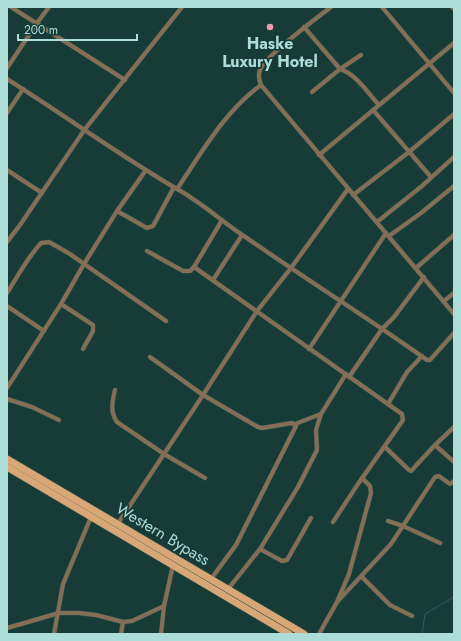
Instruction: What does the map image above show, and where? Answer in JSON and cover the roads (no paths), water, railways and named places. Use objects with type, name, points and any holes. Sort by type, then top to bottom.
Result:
[{"type":"main road","name":"Western Bypass","points":[[7,459],[116,527],[173,565],[289,634]]},
{"type":"main road","name":"Western Bypass","points":[[7,467],[91,517],[116,527],[211,579],[304,634]]},
{"type":"street","points":[[12,7],[125,80]]},
{"type":"street","points":[[7,68],[49,7]]},
{"type":"street","points":[[7,242],[85,129],[182,7]]},
{"type":"street","points":[[331,7],[304,27],[262,66],[259,76],[261,85],[454,314]]},
{"type":"street","points":[[382,7],[454,93]]},
{"type":"street","points":[[304,27],[340,69],[347,71],[352,75],[379,106]]},
{"type":"street","points":[[319,155],[454,43]]},
{"type":"street","points":[[312,92],[340,69],[361,55]]},
{"type":"street","points":[[7,79],[176,188],[242,236],[427,360],[430,360],[454,333]]},
{"type":"street","points":[[118,211],[147,228],[153,226],[176,188],[213,136],[248,94],[261,85]]},
{"type":"street","points":[[7,113],[23,89]]},
{"type":"street","points":[[373,110],[431,178]]},
{"type":"street","points":[[353,195],[409,152],[454,114]]},
{"type":"street","points":[[377,222],[431,178],[454,157]]},
{"type":"street","points":[[7,170],[42,193]]},
{"type":"street","points":[[7,388],[61,304],[84,264],[146,170]]},
{"type":"street","points":[[309,349],[387,234],[421,213],[454,186]]},
{"type":"street","points":[[116,527],[257,311],[291,268],[348,189]]},
{"type":"street","points":[[147,251],[183,271],[190,271],[194,267],[222,220]]},
{"type":"street","points":[[416,268],[454,235]]},
{"type":"street","points":[[213,280],[242,236]]},
{"type":"street","points":[[7,293],[28,258],[41,243],[45,241],[84,264],[166,321]]},
{"type":"street","points":[[194,267],[402,414],[403,418],[385,447],[362,478],[333,522]]},
{"type":"street","points":[[228,589],[260,549],[298,486],[317,450],[316,430],[321,414],[382,329],[394,317],[424,277]]},
{"type":"street","points":[[444,301],[454,293]]},
{"type":"street","points":[[61,304],[93,324],[93,331],[83,349]]},
{"type":"street","points":[[7,306],[44,331]]},
{"type":"street","points":[[388,404],[407,372],[422,356]]},
{"type":"street","points":[[150,357],[203,395],[258,427],[262,428],[292,423],[295,424],[321,414]]},
{"type":"street","points":[[115,390],[112,407],[113,417],[117,422],[164,454],[205,478]]},
{"type":"street","points":[[7,399],[32,407],[59,420]]},
{"type":"street","points":[[211,579],[236,545],[295,429],[295,424]]},
{"type":"street","points":[[385,447],[411,471],[454,427]]},
{"type":"street","points":[[435,445],[454,462]]},
{"type":"street","points":[[338,602],[391,544],[435,477],[439,476],[450,484],[454,481]]},
{"type":"street","points":[[319,634],[338,602],[349,574],[371,493],[370,486],[362,478]]},
{"type":"street","points":[[54,634],[59,613],[63,584],[91,517]]},
{"type":"street","points":[[260,549],[282,561],[287,560],[310,518]]},
{"type":"street","points":[[388,521],[440,543]]},
{"type":"street","points":[[161,634],[164,606],[173,565]]},
{"type":"street","points":[[362,577],[390,605],[412,616]]},
{"type":"street","points":[[7,628],[59,613],[79,613],[96,615],[123,622],[132,621],[164,606]]},
{"type":"street","points":[[121,634],[123,622]]},
{"type":"waterway","points":[[422,634],[425,614],[454,597]]},
{"type":"place","name":"Haske Luxury Hotel","points":[[270,27]]}]
